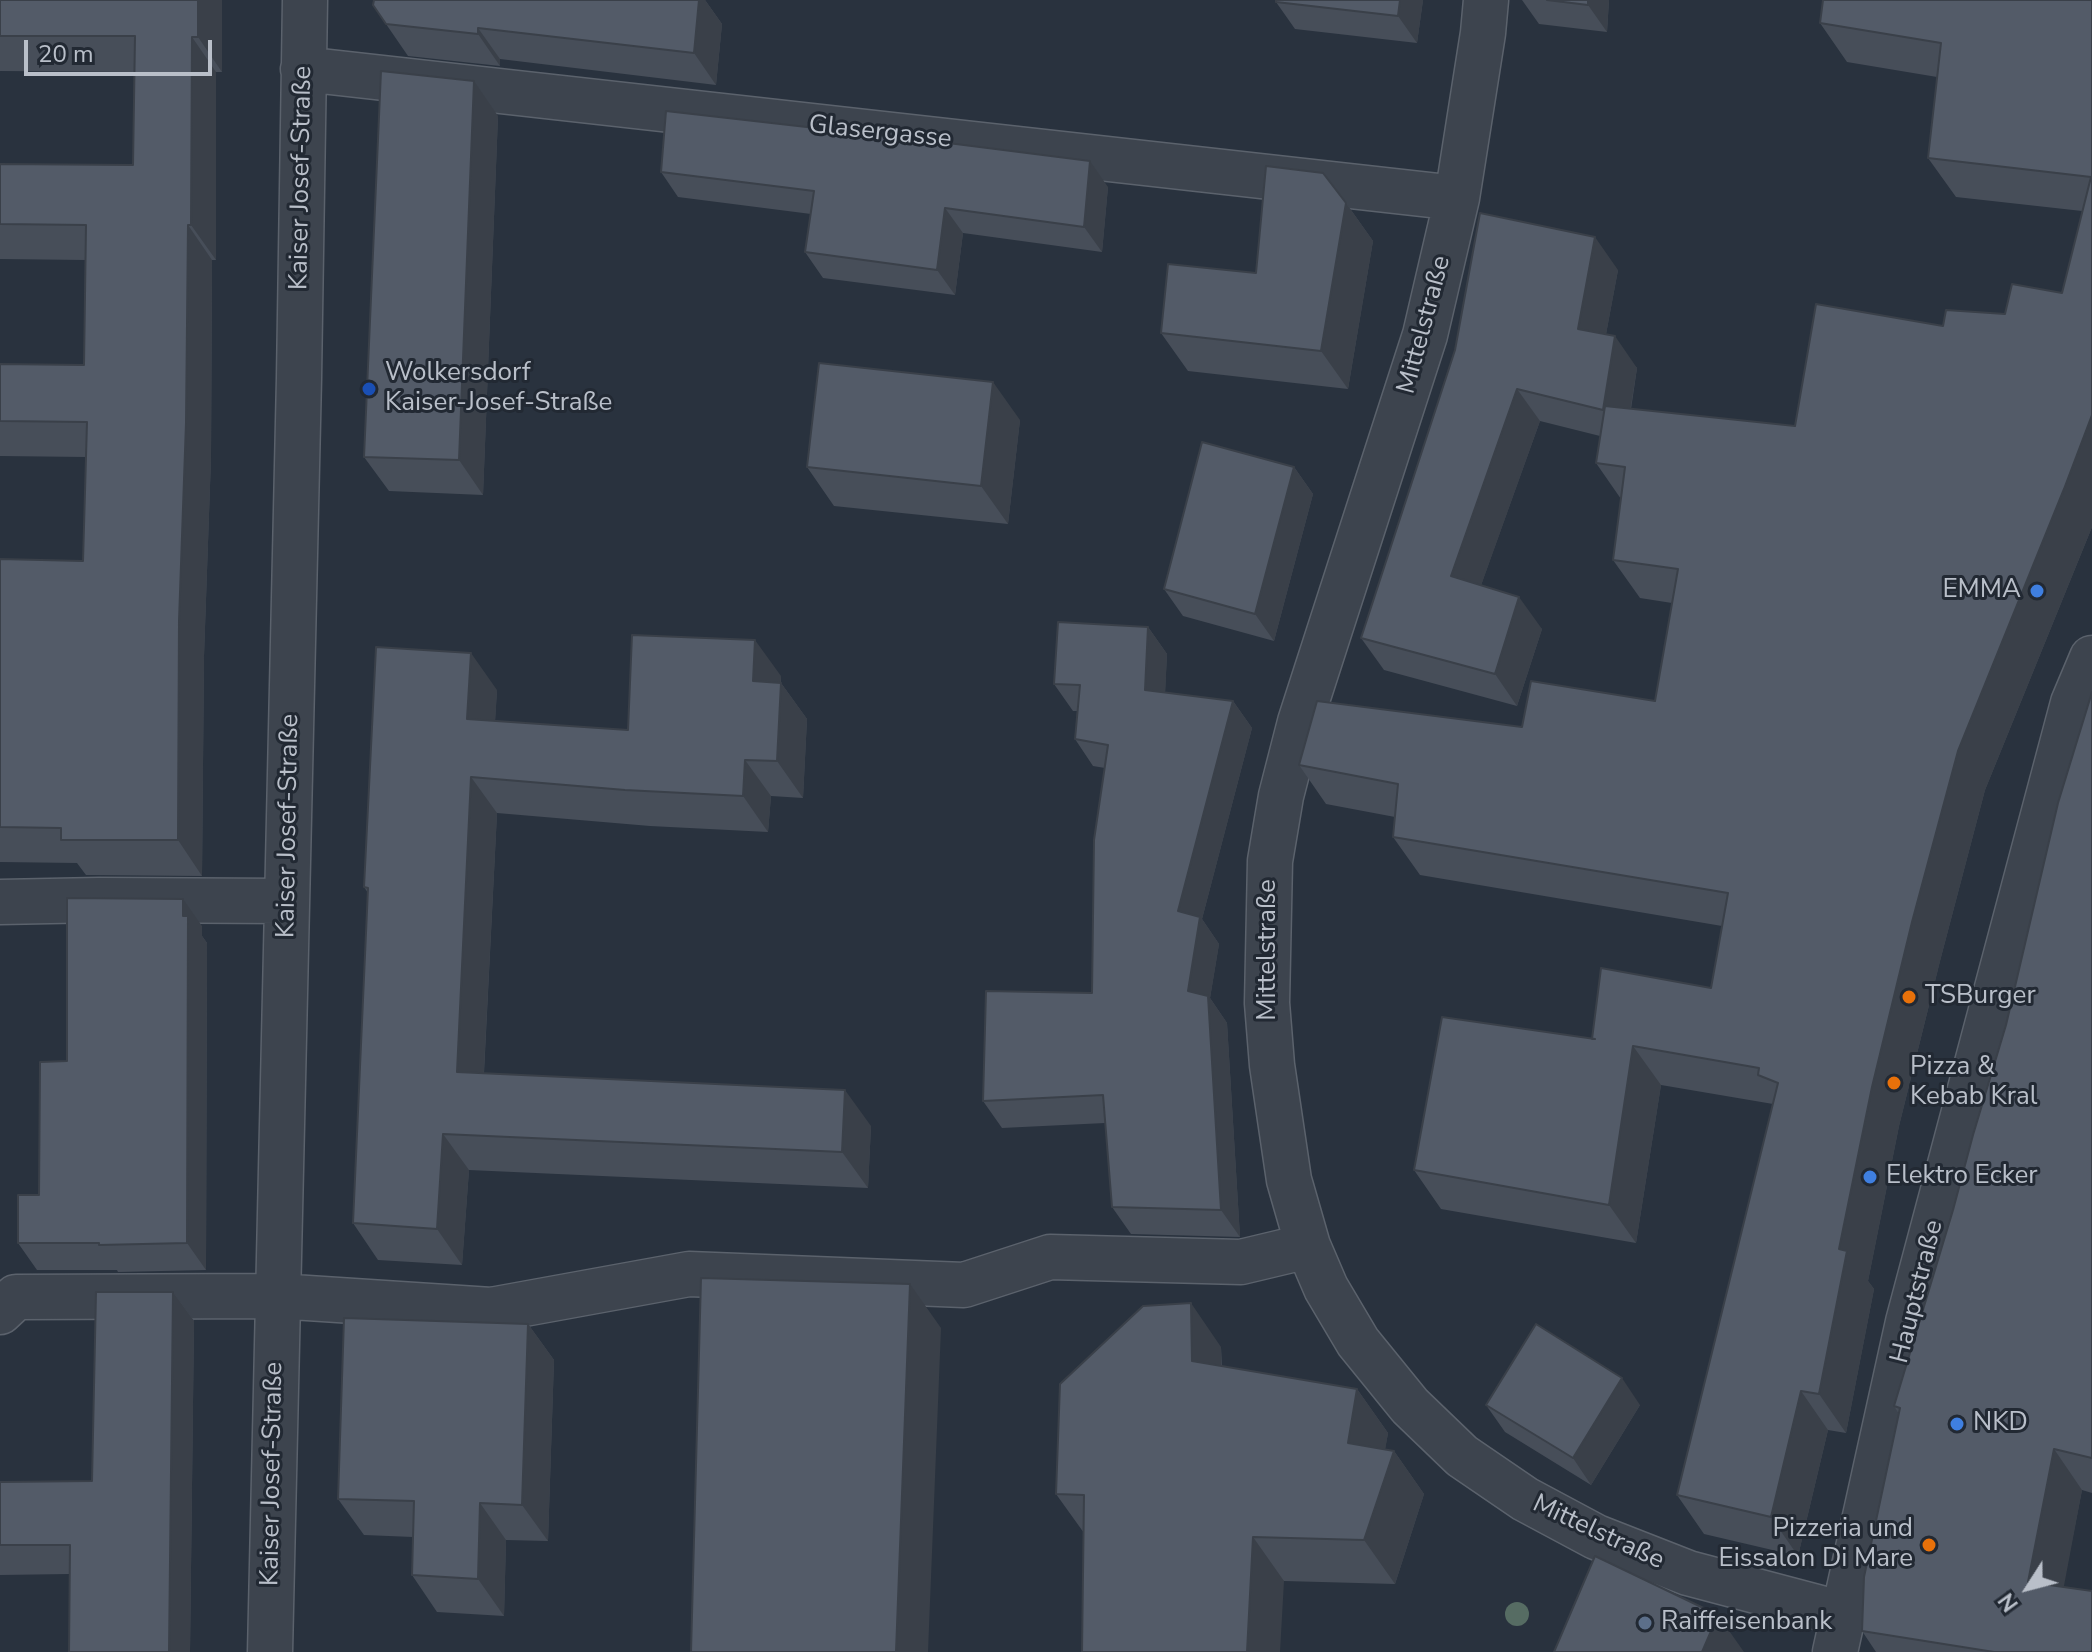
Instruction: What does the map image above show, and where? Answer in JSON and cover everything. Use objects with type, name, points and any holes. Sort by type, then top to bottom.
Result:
[{"type":"street","name":"Kaiser Josef-Straße","points":[[270,1652],[305,0]]},
{"type":"street","name":"Mittelstraße","points":[[1486,0],[1457,198],[1425,335],[1300,722],[1281,796],[1270,861],[1267,1003],[1272,1065],[1289,1180],[1308,1246],[1326,1288],[1358,1342],[1410,1406],[1462,1456],[1525,1499],[1596,1537],[1839,1633]]},
{"type":"street","name":"Glasergasse","points":[[303,69],[1457,198]]},
{"type":"street","name":"Hauptstraße","points":[[1839,1633],[1908,1322],[2073,703],[2092,658]]},
{"type":"street","points":[[0,902],[287,901]]},
{"type":"street","points":[[0,1312],[16,1297],[277,1296],[491,1310],[689,1274],[964,1285],[1050,1257],[1241,1262],[1308,1246]]},
{"type":"building","points":[[0,0],[198,0],[198,37],[192,37],[191,225],[188,225],[186,423],[179,621],[178,840],[61,840],[61,828],[0,827],[0,559],[83,561],[87,422],[0,421],[0,364],[84,365],[86,225],[0,224],[0,164],[133,165],[135,36],[0,36]]},
{"type":"building","points":[[374,0],[699,0],[694,53],[478,28],[478,34],[386,24],[373,5]]},
{"type":"building","points":[[1276,0],[1400,0],[1398,16]]},
{"type":"building","points":[[1547,0],[1588,0],[1588,5]]},
{"type":"building","points":[[1823,0],[2092,0],[2092,415],[1958,751],[1872,1087],[1839,1249],[1847,1251],[1819,1394],[1801,1391],[1771,1517],[1677,1495],[1778,1083],[1758,1075],[1759,1068],[1633,1046],[1609,1205],[1414,1170],[1442,1017],[1592,1039],[1601,968],[1711,988],[1728,893],[1393,837],[1398,784],[1299,765],[1317,701],[1522,727],[1531,681],[1655,701],[1678,569],[1613,560],[1625,467],[1596,463],[1605,406],[1795,426],[1816,304],[1943,326],[1946,310],[2005,314],[2012,284],[2062,293],[2091,177],[1928,158],[1941,43],[1820,23]]},
{"type":"building","points":[[381,71],[474,81],[459,460],[364,457]]},
{"type":"building","points":[[666,111],[1090,161],[1084,227],[945,208],[937,270],[805,252],[814,191],[661,172]]},
{"type":"building","points":[[1266,166],[1323,173],[1346,203],[1321,351],[1161,333],[1168,264],[1256,273]]},
{"type":"building","points":[[1480,213],[1595,237],[1578,329],[1615,336],[1603,410],[1517,389],[1451,576],[1519,597],[1495,674],[1361,638],[1455,350]]},
{"type":"building","points":[[819,363],[993,382],[981,486],[807,467]]},
{"type":"building","points":[[1202,442],[1294,467],[1255,614],[1164,589]]},
{"type":"building","points":[[1058,622],[1148,627],[1145,690],[1233,701],[1178,911],[1200,917],[1188,991],[1208,996],[1221,1210],[1112,1207],[1103,1095],[983,1101],[986,991],[1092,993],[1094,840],[1108,745],[1075,739],[1080,685],[1054,684]]},
{"type":"building","points":[[632,635],[755,640],[753,681],[781,683],[777,761],[745,760],[743,796],[471,777],[457,1072],[845,1090],[842,1152],[443,1134],[437,1229],[353,1223],[368,888],[364,887],[376,647],[471,653],[467,719],[628,730]]},
{"type":"building","points":[[2092,692],[2092,1458],[2054,1449],[2028,1582],[2092,1591],[2092,1652],[1994,1652],[1862,1631],[1864,1577],[1900,1408],[1894,1406],[2006,1025],[2058,803]]},
{"type":"building","points":[[67,898],[183,899],[183,916],[188,916],[187,1243],[18,1243],[18,1195],[39,1195],[40,1062],[67,1061]]},
{"type":"building","points":[[701,1278],[910,1284],[896,1652],[691,1652]]},
{"type":"building","points":[[96,1292],[173,1292],[169,1652],[69,1652],[70,1545],[0,1545],[0,1482],[92,1481]]},
{"type":"building","points":[[1191,1303],[1192,1361],[1357,1389],[1348,1443],[1394,1451],[1364,1540],[1253,1537],[1247,1652],[1082,1652],[1084,1495],[1056,1494],[1060,1384],[1143,1306]]},
{"type":"building","points":[[344,1318],[528,1324],[522,1505],[480,1503],[478,1579],[412,1575],[414,1501],[338,1499]]},
{"type":"building","points":[[1536,1324],[1622,1378],[1573,1458],[1486,1405]]},
{"type":"building","points":[[1595,1556],[1718,1615],[1702,1652],[1554,1652]]},
{"type":"place","name":"Wolkersdorf Kaiser-Josef-Straße","points":[[369,389]]},
{"type":"place","name":"EMMA","points":[[2037,591]]},
{"type":"place","name":"TSBurger","points":[[1909,997]]},
{"type":"place","name":"Pizza & Kebab Kral","points":[[1894,1083]]},
{"type":"place","name":"Elektro Ecker","points":[[1870,1177]]},
{"type":"place","name":"NKD","points":[[1957,1424]]},
{"type":"place","name":"Pizzeria und Eissalon Di Mare","points":[[1929,1545]]},
{"type":"place","name":"Raiffeisenbank","points":[[1645,1623]]}]
